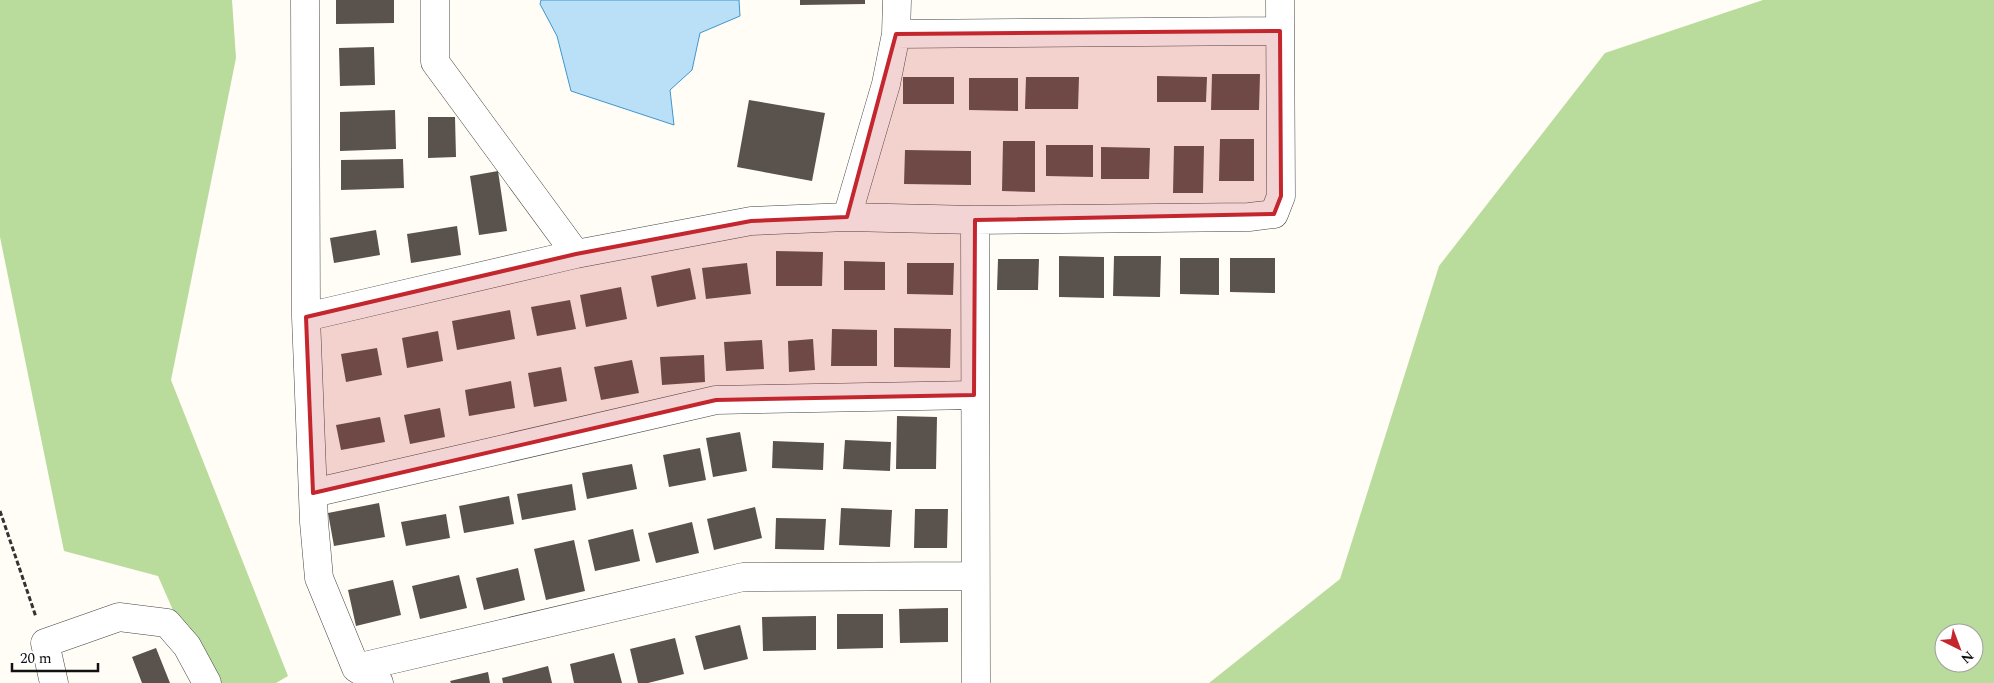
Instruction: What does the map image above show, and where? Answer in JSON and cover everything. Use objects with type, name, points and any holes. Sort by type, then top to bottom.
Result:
[{"type":"street","points":[[305,0],[306,317],[313,493],[319,578],[356,668],[379,683]]},
{"type":"street","points":[[435,0],[435,62],[576,254]]},
{"type":"street","points":[[847,218],[886,84],[896,34],[897,0]]},
{"type":"street","points":[[306,317],[576,254],[751,221],[847,218],[975,220],[1249,218],[1274,214],[1281,196],[1280,0]]},
{"type":"street","points":[[896,34],[1280,31]]},
{"type":"street","points":[[975,220],[976,683]]},
{"type":"street","points":[[313,493],[716,400],[974,395]]},
{"type":"street","points":[[356,668],[743,577],[975,576]]},
{"type":"street","points":[[54,683],[45,643],[119,617],[167,623],[187,646],[207,683]]},
{"type":"path","points":[[0,511],[45,643]]},
{"type":"highlighted area","points":[[1280,31],[1281,196],[1274,214],[975,220],[974,395],[716,400],[313,493],[306,317],[576,254],[751,221],[847,217],[896,34]]},
{"type":"green space","points":[[0,0],[232,0],[236,58],[171,380],[288,676],[276,683],[205,683],[158,576],[64,551],[0,237]]},
{"type":"green space","points":[[1763,0],[1994,0],[1994,683],[1209,683],[1340,579],[1439,266],[1605,53]]},
{"type":"water","points":[[541,0],[739,0],[740,16],[700,33],[692,70],[670,90],[674,125],[571,91],[557,36],[540,4]]},
{"type":"building","points":[[336,0],[394,0],[394,23],[336,24]]},
{"type":"building","points":[[800,0],[865,0],[865,4],[800,5]]},
{"type":"building","points":[[374,47],[375,85],[340,86],[339,48]]},
{"type":"building","points":[[1212,74],[1260,74],[1259,110],[1211,110]]},
{"type":"building","points":[[1157,76],[1207,77],[1206,102],[1157,102]]},
{"type":"building","points":[[903,77],[954,77],[954,104],[903,104]]},
{"type":"building","points":[[1026,77],[1079,77],[1078,109],[1025,109]]},
{"type":"building","points":[[969,78],[1018,78],[1018,111],[969,110]]},
{"type":"building","points":[[749,100],[825,113],[812,181],[737,167]]},
{"type":"building","points":[[395,110],[396,149],[340,151],[340,112]]},
{"type":"building","points":[[428,117],[455,117],[456,157],[428,158]]},
{"type":"building","points":[[1220,139],[1254,139],[1254,181],[1219,181]]},
{"type":"building","points":[[1003,141],[1035,141],[1035,192],[1002,191]]},
{"type":"building","points":[[1046,145],[1093,145],[1093,177],[1046,176]]},
{"type":"building","points":[[1174,146],[1204,146],[1203,193],[1173,193]]},
{"type":"building","points":[[1101,147],[1150,148],[1149,179],[1101,179]]},
{"type":"building","points":[[905,150],[971,151],[971,185],[904,184]]},
{"type":"building","points":[[403,159],[404,188],[341,190],[341,160]]},
{"type":"building","points":[[498,171],[507,231],[479,235],[470,176]]},
{"type":"building","points":[[457,226],[461,255],[411,263],[407,234]]},
{"type":"building","points":[[376,230],[380,255],[334,263],[330,238]]},
{"type":"building","points":[[776,251],[823,252],[822,286],[776,286]]},
{"type":"building","points":[[1059,256],[1104,257],[1104,298],[1059,297]]},
{"type":"building","points":[[1114,256],[1161,256],[1160,297],[1113,296]]},
{"type":"building","points":[[1180,258],[1219,258],[1219,295],[1180,294]]},
{"type":"building","points":[[1230,258],[1275,258],[1275,293],[1230,292]]},
{"type":"building","points":[[998,259],[1039,259],[1038,290],[997,290]]},
{"type":"building","points":[[844,261],[885,262],[885,290],[844,290]]},
{"type":"building","points":[[747,263],[751,294],[706,299],[702,268]]},
{"type":"building","points":[[907,263],[954,263],[953,295],[907,294]]},
{"type":"building","points":[[690,268],[696,299],[657,307],[651,276]]},
{"type":"building","points":[[621,287],[627,319],[586,327],[580,295]]},
{"type":"building","points":[[570,300],[576,329],[537,336],[531,307]]},
{"type":"building","points":[[510,310],[515,339],[457,350],[452,321]]},
{"type":"building","points":[[894,328],[951,329],[950,368],[894,367]]},
{"type":"building","points":[[832,329],[877,330],[877,366],[831,366]]},
{"type":"building","points":[[438,331],[443,361],[407,368],[402,338]]},
{"type":"building","points":[[813,339],[815,370],[789,372],[788,341]]},
{"type":"building","points":[[762,340],[764,369],[726,371],[724,342]]},
{"type":"building","points":[[377,348],[382,375],[346,382],[341,354]]},
{"type":"building","points":[[704,355],[705,382],[662,385],[660,357]]},
{"type":"building","points":[[632,360],[639,393],[601,400],[594,367]]},
{"type":"building","points":[[561,367],[567,401],[534,407],[528,373]]},
{"type":"building","points":[[511,381],[515,408],[469,416],[465,390]]},
{"type":"building","points":[[440,408],[445,437],[410,444],[404,415]]},
{"type":"building","points":[[897,416],[937,417],[936,469],[896,469]]},
{"type":"building","points":[[380,417],[385,442],[341,450],[336,425]]},
{"type":"building","points":[[740,432],[747,471],[713,477],[706,438]]},
{"type":"building","points":[[845,440],[891,442],[890,471],[843,469]]},
{"type":"building","points":[[773,441],[824,443],[823,470],[772,468]]},
{"type":"building","points":[[700,448],[706,480],[669,487],[663,455]]},
{"type":"building","points":[[632,464],[637,489],[587,499],[582,473]]},
{"type":"building","points":[[572,484],[576,510],[522,520],[517,494]]},
{"type":"building","points":[[509,496],[514,524],[464,533],[459,506]]},
{"type":"building","points":[[379,503],[385,537],[334,546],[328,513]]},
{"type":"building","points":[[755,507],[762,538],[714,550],[707,519]]},
{"type":"building","points":[[841,508],[892,510],[890,547],[839,545]]},
{"type":"building","points":[[915,509],[948,509],[947,548],[914,548]]},
{"type":"building","points":[[446,514],[450,538],[406,546],[401,522]]},
{"type":"building","points":[[776,518],[826,519],[824,550],[775,549]]},
{"type":"building","points":[[692,522],[699,553],[656,563],[648,533]]},
{"type":"building","points":[[633,529],[640,561],[595,571],[588,540]]},
{"type":"building","points":[[574,540],[585,591],[546,600],[534,549]]},
{"type":"building","points":[[518,568],[525,600],[484,610],[476,578]]},
{"type":"building","points":[[459,575],[467,608],[420,619],[412,586]]},
{"type":"building","points":[[393,580],[401,615],[356,626],[348,590]]},
{"type":"building","points":[[948,608],[948,642],[900,643],[899,609]]},
{"type":"building","points":[[837,614],[883,614],[883,648],[837,649]]},
{"type":"building","points":[[816,616],[816,650],[763,651],[762,617]]},
{"type":"building","points":[[740,625],[748,659],[704,670],[695,636]]},
{"type":"building","points":[[675,638],[684,674],[648,683],[638,683],[630,649]]},
{"type":"building","points":[[156,648],[170,683],[142,683],[132,657]]},
{"type":"building","points":[[614,653],[622,683],[574,683],[570,664]]},
{"type":"building","points":[[548,666],[552,683],[503,683],[502,678]]},
{"type":"building","points":[[488,672],[490,683],[451,683],[450,681]]}]
